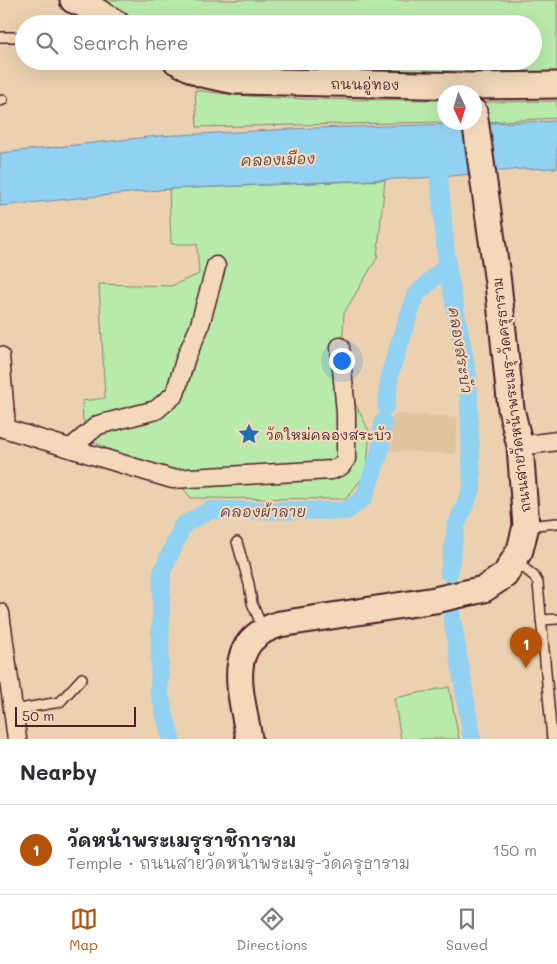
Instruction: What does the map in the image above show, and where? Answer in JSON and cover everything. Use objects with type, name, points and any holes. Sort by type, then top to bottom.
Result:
[{"type":"street","points":[[73,0],[103,15]]},
{"type":"street","name":"ถนนอู่ทอง","points":[[194,70],[202,74],[236,80],[437,88]]},
{"type":"street","name":"ถนนอู่ทอง","points":[[482,88],[557,85]]},
{"type":"street","name":"ถนนสายวัดหน้าพระเมรุ-วัดครุธาราม","points":[[263,629],[280,624],[435,600],[484,589],[505,575],[520,550],[526,526],[520,446],[512,409],[477,130]]},
{"type":"street","points":[[72,448],[98,425],[156,410],[175,394],[186,356],[199,328],[216,266]]},
{"type":"street","points":[[0,356],[3,427],[172,479],[332,470],[341,466],[346,459],[346,422],[340,347]]},
{"type":"street","points":[[520,446],[557,441]]},
{"type":"street","points":[[0,613],[17,739]]},
{"type":"street","points":[[249,739],[240,684],[241,656],[249,640],[263,629]]},
{"type":"lane","points":[[0,37],[15,37]]},
{"type":"lane","points":[[526,526],[557,523]]},
{"type":"lane","points":[[237,542],[250,584],[252,603],[263,629]]},
{"type":"lane","points":[[514,560],[534,576],[538,583],[552,739]]},
{"type":"lane","points":[[542,620],[557,619]]},
{"type":"lane","points":[[13,710],[60,702],[82,678]]},
{"type":"shaded area","points":[[393,414],[458,417],[455,454],[389,451]]},
{"type":"green space","points":[[99,0],[557,0],[557,77],[247,74],[233,70],[542,70],[542,15],[120,15]]},
{"type":"green space","points":[[195,90],[285,98],[437,100],[437,122],[197,127]]},
{"type":"green space","points":[[557,101],[557,118],[483,122],[482,106],[487,102]]},
{"type":"green space","points":[[385,180],[377,258],[344,313],[342,349],[349,391],[370,433],[366,473],[346,499],[191,498],[179,483],[94,442],[83,420],[82,401],[105,398],[99,284],[171,286],[199,274],[197,244],[171,244],[169,189]]},
{"type":"green space","points":[[449,687],[459,739],[401,739],[394,698]]},
{"type":"water","name":"คลองเมือง","points":[[557,121],[557,168],[523,169],[440,177],[169,189],[0,206],[0,153],[158,136],[313,128],[437,124],[437,130],[482,130],[482,123]]},
{"type":"waterway","name":"คลองสระบัว","points":[[437,155],[447,265],[468,377],[472,488],[456,526],[449,573]]},
{"type":"waterway","name":"คลองผ้าลาย","points":[[386,406],[390,373],[415,296],[447,265]]},
{"type":"waterway","name":"คลองผ้าลาย","points":[[171,739],[159,692],[162,572],[183,525],[210,510],[346,511],[364,498],[380,451],[383,422]]},
{"type":"waterway","name":"คลองสระบัว","points":[[451,611],[472,739]]},
{"type":"place","name":"วัดใหม่คลองสระบัว","points":[[249,434]]},
{"type":"place","name":"วัดหน้าพระเมรุราชิการาม","points":[[526,668]]}]
